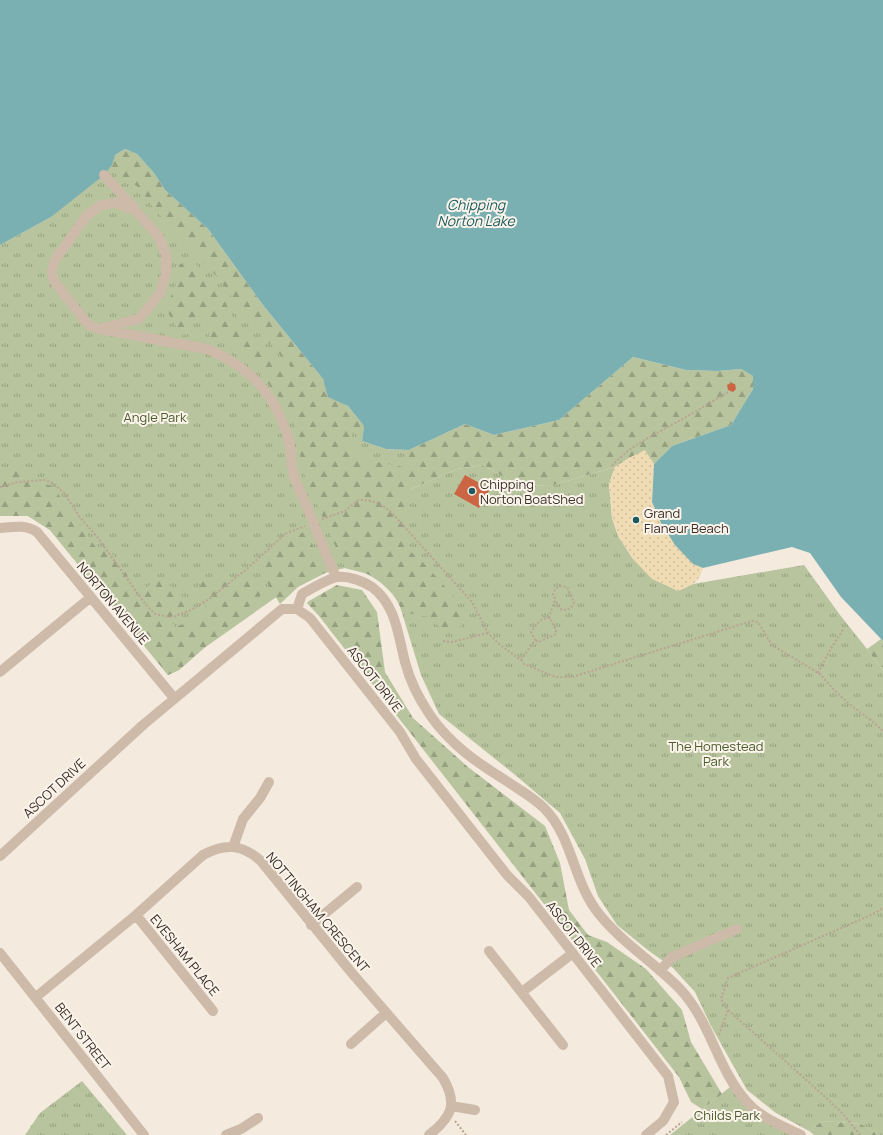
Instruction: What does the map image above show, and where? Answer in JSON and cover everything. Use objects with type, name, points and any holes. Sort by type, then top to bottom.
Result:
[{"type":"street","points":[[104,175],[159,238],[166,255],[166,274],[160,293],[136,322],[135,327],[140,336]]},
{"type":"street","points":[[136,211],[116,203],[101,205],[87,215],[55,260],[51,274],[54,281],[86,322],[91,326],[207,349],[222,355],[239,365],[253,377],[268,394],[283,423],[290,446],[294,475],[336,577]]},
{"type":"street","points":[[100,329],[138,319]]},
{"type":"street","name":"NORTON AVENUE","points":[[0,528],[20,526],[30,527],[37,532],[174,698]]},
{"type":"street","points":[[297,609],[302,594],[336,577],[358,580],[371,587],[386,601],[391,609],[397,628],[410,680],[418,696],[440,730],[471,759],[529,796],[543,807],[555,821],[565,838],[587,895],[596,909],[606,922],[680,989],[699,1015],[731,1079],[747,1102],[761,1114],[801,1135]]},
{"type":"street","points":[[0,672],[91,597]]},
{"type":"street","name":"ASCOT DRIVE","points":[[0,856],[174,698],[282,609],[297,609],[310,618],[400,732],[416,759],[507,875],[529,896],[668,1076],[674,1102],[663,1121],[646,1135]]},
{"type":"street","points":[[233,847],[243,819],[260,798],[269,782]]},
{"type":"street","name":"NOTTINGHAM CRESCENT","points":[[36,997],[136,915],[203,855],[213,849],[223,847],[233,847],[244,850],[261,861],[311,925],[443,1078],[449,1088],[452,1098],[450,1110]]},
{"type":"street","points":[[311,925],[357,888]]},
{"type":"street","name":"EVESHAM PLACE","points":[[136,915],[213,1011]]},
{"type":"street","points":[[660,971],[672,957],[737,929]]},
{"type":"street","points":[[489,951],[563,1045]]},
{"type":"street","name":"BENT STREET","points":[[0,953],[144,1135]]},
{"type":"street","points":[[522,992],[573,953]]},
{"type":"street","points":[[351,1044],[386,1013]]},
{"type":"street","points":[[429,1135],[443,1123],[450,1110],[475,1110]]},
{"type":"street","points":[[226,1135],[241,1129],[258,1118]]},
{"type":"path","points":[[612,466],[636,445],[679,422],[730,391]]},
{"type":"path","points":[[0,487],[18,482],[44,480],[53,482],[64,493],[79,516],[98,538],[146,605],[155,614],[173,617],[189,611],[209,599],[248,568],[285,534],[345,511],[358,500],[372,500],[384,506],[393,514],[472,602],[488,633],[500,645],[521,660],[524,664],[539,671],[556,676],[572,677],[752,621],[758,622],[770,642],[775,647],[818,673],[848,703],[872,720],[883,731]]},
{"type":"path","points":[[560,586],[569,588],[574,602],[573,606],[569,610],[562,610],[559,608],[556,601],[553,594],[555,589],[560,586]]},
{"type":"path","points":[[549,618],[537,623],[531,632],[539,642],[556,634],[556,630],[549,618],[552,604],[556,601]]},
{"type":"path","points":[[818,673],[844,628]]},
{"type":"path","points":[[443,641],[452,642],[488,633]]},
{"type":"path","points":[[521,660],[536,640]]},
{"type":"path","points":[[860,1135],[844,1115],[728,1010],[721,999],[728,978],[883,908]]},
{"type":"path","points":[[719,1037],[728,1010]]},
{"type":"path","points":[[450,1110],[466,1135]]},
{"type":"path","points":[[666,1135],[682,1122]]},
{"type":"green space","points":[[125,149],[137,154],[154,173],[165,190],[208,229],[263,305],[323,379],[328,397],[348,406],[364,426],[352,434],[352,450],[362,459],[409,468],[409,450],[465,424],[494,435],[559,420],[633,357],[686,370],[718,371],[741,369],[753,376],[753,389],[731,425],[672,446],[654,464],[645,451],[629,458],[615,467],[553,485],[519,486],[483,465],[457,469],[409,490],[407,549],[420,559],[456,599],[462,626],[443,630],[429,617],[402,612],[397,600],[380,581],[363,572],[345,568],[301,468],[299,433],[278,396],[243,353],[229,340],[216,342],[209,336],[209,322],[198,315],[188,321],[190,334],[181,335],[166,309],[178,279],[179,265],[191,258],[224,300],[242,333],[280,371],[295,371],[241,312],[221,281],[154,209],[140,188],[111,171],[115,155]]},
{"type":"green space","points":[[115,155],[364,426],[362,441],[386,449],[409,450],[409,490],[457,469],[483,465],[519,486],[553,485],[615,467],[609,484],[612,518],[618,536],[633,559],[678,591],[693,584],[804,565],[883,671],[883,1135],[879,1135],[861,1124],[822,1121],[809,1131],[776,1113],[747,1090],[711,1026],[695,992],[673,968],[617,925],[598,896],[585,859],[560,813],[439,714],[421,675],[399,603],[391,592],[380,582],[368,574],[345,568],[325,573],[275,598],[204,648],[179,670],[168,675],[50,530],[28,516],[0,516],[0,245],[51,217]]},
{"type":"green space","points":[[12,464],[19,468],[22,480],[39,480],[54,488],[97,549],[110,551],[127,574],[131,590],[142,600],[149,585],[163,579],[191,604],[173,613],[171,620],[175,627],[192,619],[206,606],[197,592],[201,582],[215,578],[231,585],[250,571],[261,592],[254,605],[245,608],[243,620],[204,648],[179,670],[168,675],[50,530],[28,516],[0,516],[0,482],[3,472]]},
{"type":"green space","points":[[306,530],[325,573],[298,587],[280,604],[259,570],[276,551]]},
{"type":"green space","points":[[337,585],[362,590],[377,612],[385,672],[413,718],[468,767],[545,826],[560,863],[569,910],[588,935],[607,942],[646,969],[682,1010],[691,1042],[722,1094],[702,1109],[691,1102],[679,1077],[319,616],[307,603]]},
{"type":"green space","points":[[881,639],[883,641],[883,671],[867,649]]},
{"type":"green space","points":[[82,1081],[127,1135],[25,1135],[40,1113]]},
{"type":"green space","name":"Childs Park","points":[[730,1087],[755,1115],[791,1135],[670,1135]]},
{"type":"green space","points":[[734,1116],[746,1135],[720,1135],[716,1128]]},
{"type":"green space","points":[[822,1121],[861,1124],[879,1135],[814,1135],[809,1131]]},
{"type":"sand","name":"Grand Flaneur Beach","points":[[645,450],[654,464],[652,502],[693,564],[703,568],[699,577],[694,583],[678,591],[652,579],[633,559],[618,536],[612,517],[609,484],[615,467]]},
{"type":"water","name":"Chipping Norton Lake","points":[[0,0],[883,0],[883,641],[841,597],[810,553],[792,547],[703,568],[693,564],[675,545],[661,523],[652,502],[654,464],[672,446],[731,425],[753,389],[753,376],[741,369],[718,371],[686,370],[633,357],[559,420],[494,435],[465,424],[409,450],[386,449],[362,441],[364,426],[348,406],[328,397],[323,379],[263,305],[208,229],[165,190],[154,173],[137,154],[125,149],[115,155],[112,165],[104,175],[51,217],[0,245]]},
{"type":"building","points":[[731,383],[735,384],[736,389],[733,392],[728,390],[727,385]]},
{"type":"building","name":"Chipping Norton BoatShed","points":[[465,475],[490,489],[479,508],[454,494]]},
{"type":"place","name":"Chipping Norton BoatShed","points":[[472,491]]},
{"type":"place","name":"Grand Flaneur Beach","points":[[636,520]]},
{"type":"park label","name":"Angle Park","points":[[155,417]]},
{"type":"park label","name":"The Homestead Park","points":[[716,754]]}]
